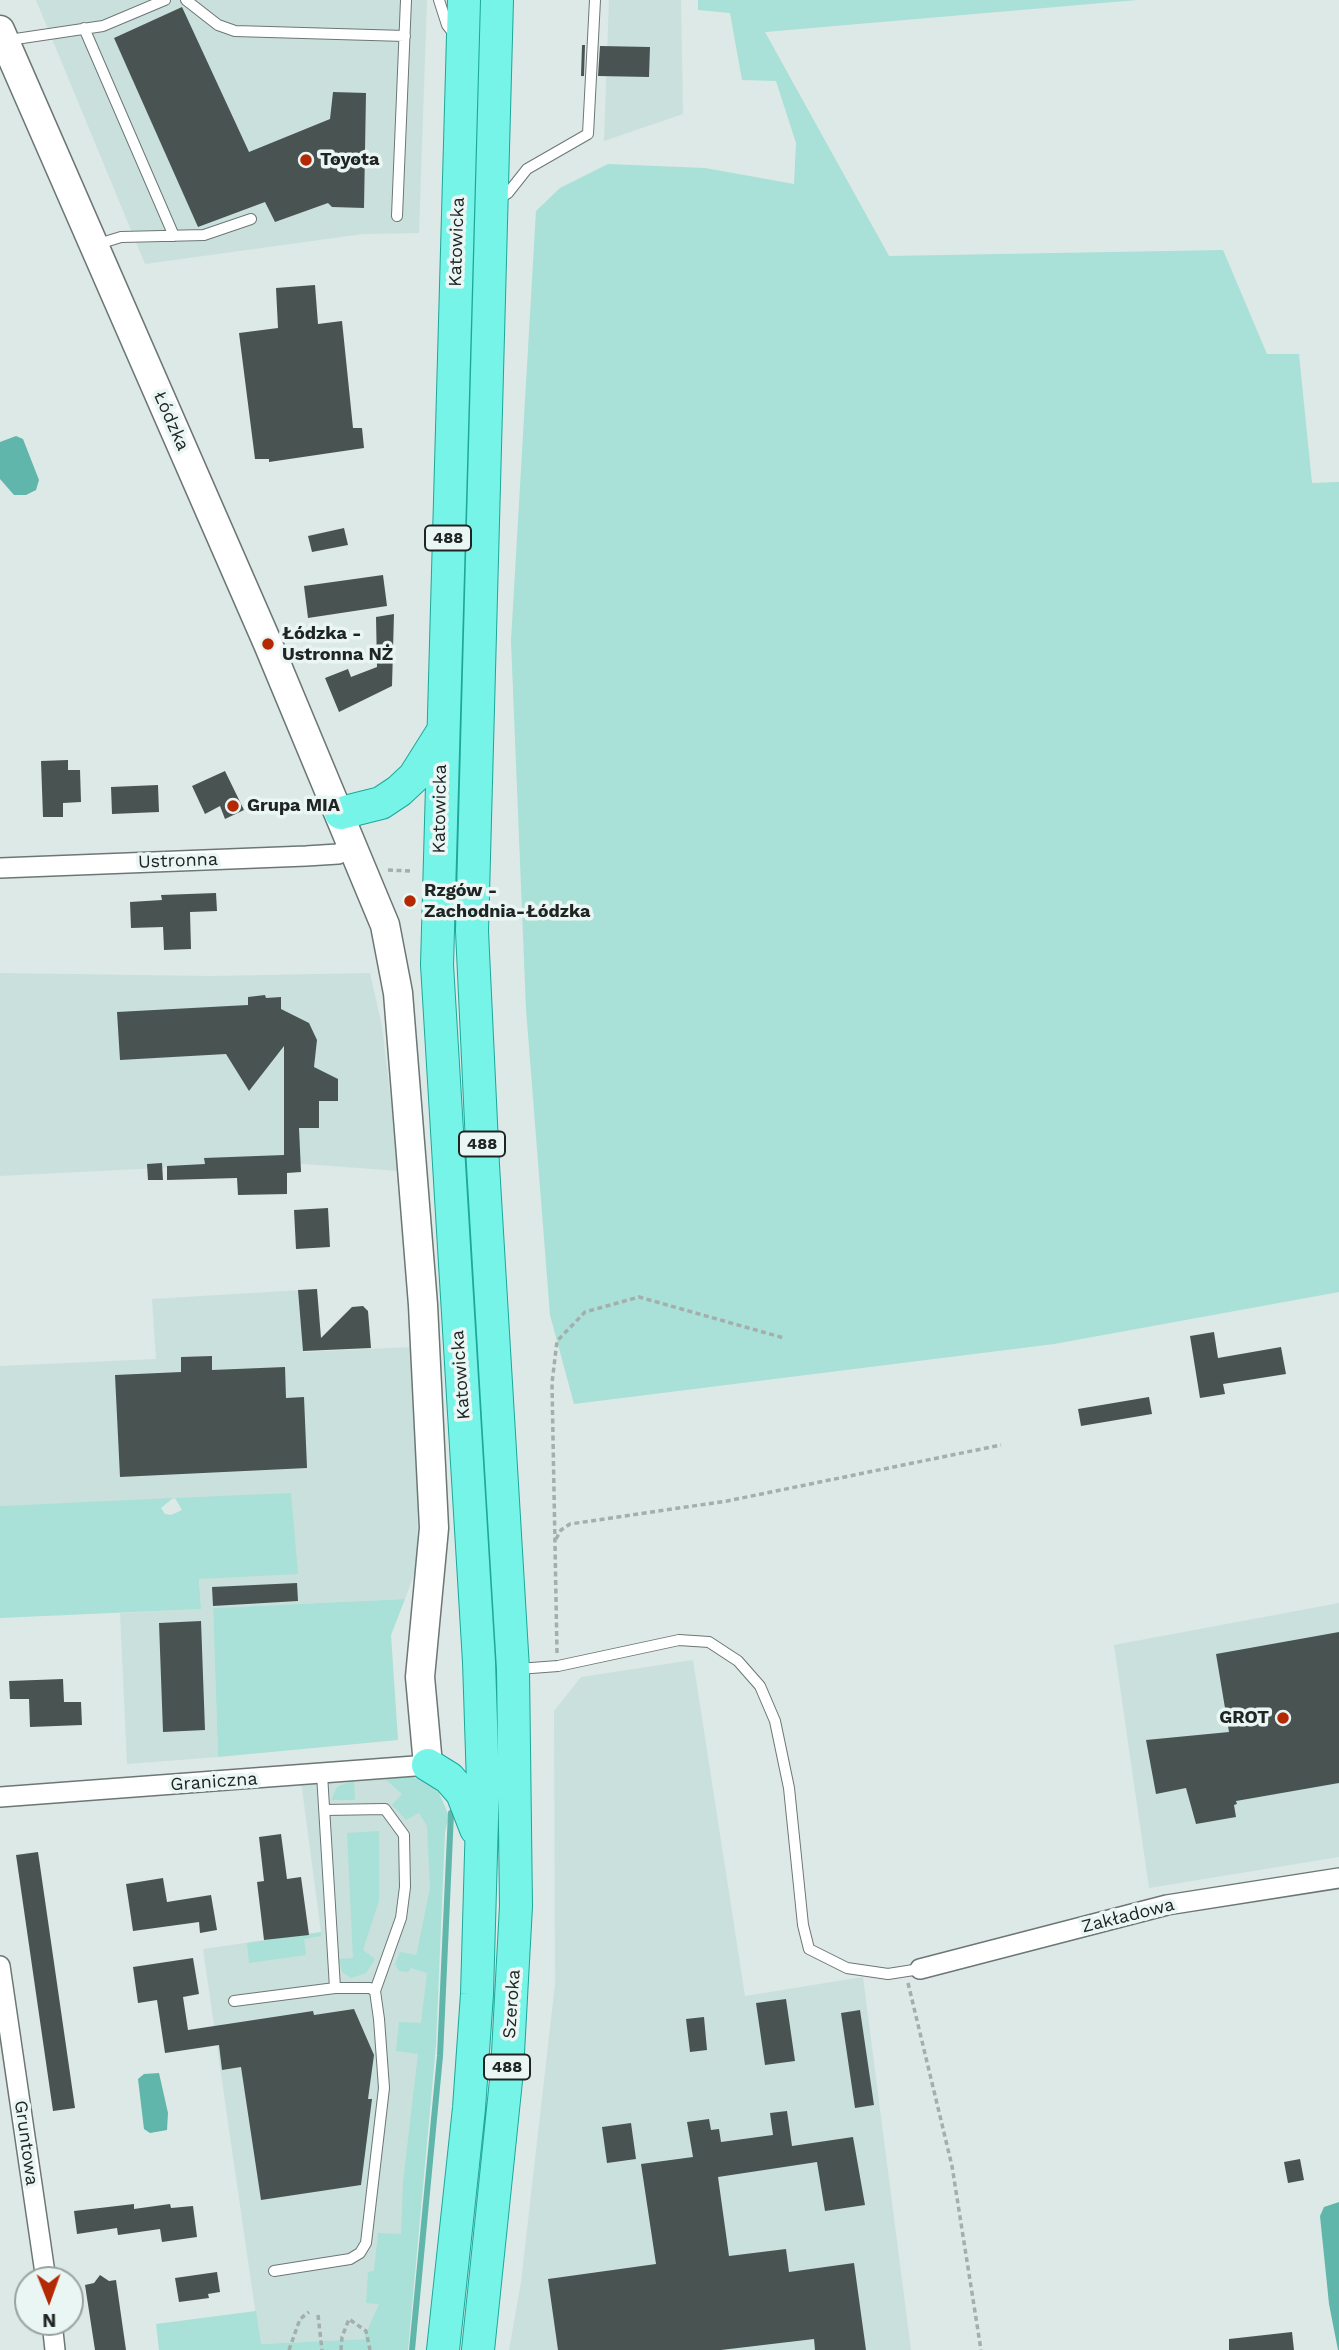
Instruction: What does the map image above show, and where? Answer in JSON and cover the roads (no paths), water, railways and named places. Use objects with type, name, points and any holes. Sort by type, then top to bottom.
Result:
[{"type":"main road","name":"Katowicka","points":[[464,0],[437,965],[478,1648],[483,1784]]},
{"type":"main road","name":"Katowicka","points":[[497,0],[472,943],[513,1668],[516,1783]]},
{"type":"main road","points":[[341,813],[381,803],[399,791],[414,777],[442,733]]},
{"type":"main road","points":[[429,1765],[449,1778],[462,1793],[471,1810],[482,1852]]},
{"type":"main road","name":"Szeroka","points":[[478,2350],[513,1985],[516,1783]]},
{"type":"main road","name":"Szeroka","points":[[443,2350],[470,2095],[477,1994],[483,1784]]},
{"type":"street","name":"Łódzka","points":[[2,35],[341,813],[385,925],[393,960],[412,1134],[434,1528],[421,1677],[429,1765]]},
{"type":"street","name":"Ustronna","points":[[0,868],[306,856],[338,854],[354,846]]},
{"type":"street","name":"Graniczna","points":[[0,1797],[429,1765]]},
{"type":"street","name":"Zakładowa","points":[[913,1970],[1167,1905],[1339,1878]]},
{"type":"street","name":"Gruntowa","points":[[0,1966],[44,2266]]},
{"type":"lane","points":[[2,35],[103,26],[165,0]]},
{"type":"lane","points":[[186,0],[218,25],[235,31],[405,36]]},
{"type":"lane","points":[[397,216],[406,0]]},
{"type":"lane","points":[[439,0],[447,24],[463,44]]},
{"type":"lane","points":[[492,203],[508,192],[527,169],[588,134],[595,0]]},
{"type":"lane","points":[[84,27],[174,236]]},
{"type":"lane","points":[[94,245],[121,237],[204,235],[251,219]]},
{"type":"lane","points":[[513,1668],[558,1666],[680,1640],[709,1643],[738,1661],[760,1686],[775,1721],[789,1788],[803,1925],[809,1949],[847,1968],[888,1975],[913,1970]]},
{"type":"lane","points":[[322,1774],[335,1988]]},
{"type":"lane","points":[[274,2271],[350,2259],[360,2253],[366,2243],[384,2088],[384,2057],[374,1991],[401,1918],[405,1887],[404,1835],[385,1809],[325,1810]]},
{"type":"lane","points":[[234,2001],[335,1988],[370,1987],[374,1991]]},
{"type":"waterway","points":[[412,2350],[440,2056],[451,1813]]},
{"type":"place","name":"Toyota","points":[[306,160]]},
{"type":"place","name":"Łódzka - Ustronna NŻ","points":[[268,644]]},
{"type":"place","name":"Grupa MIA","points":[[233,806]]},
{"type":"place","name":"Rzgów - Zachodnia-Łódzka","points":[[410,901]]},
{"type":"place","name":"GROT","points":[[1283,1718]]}]
